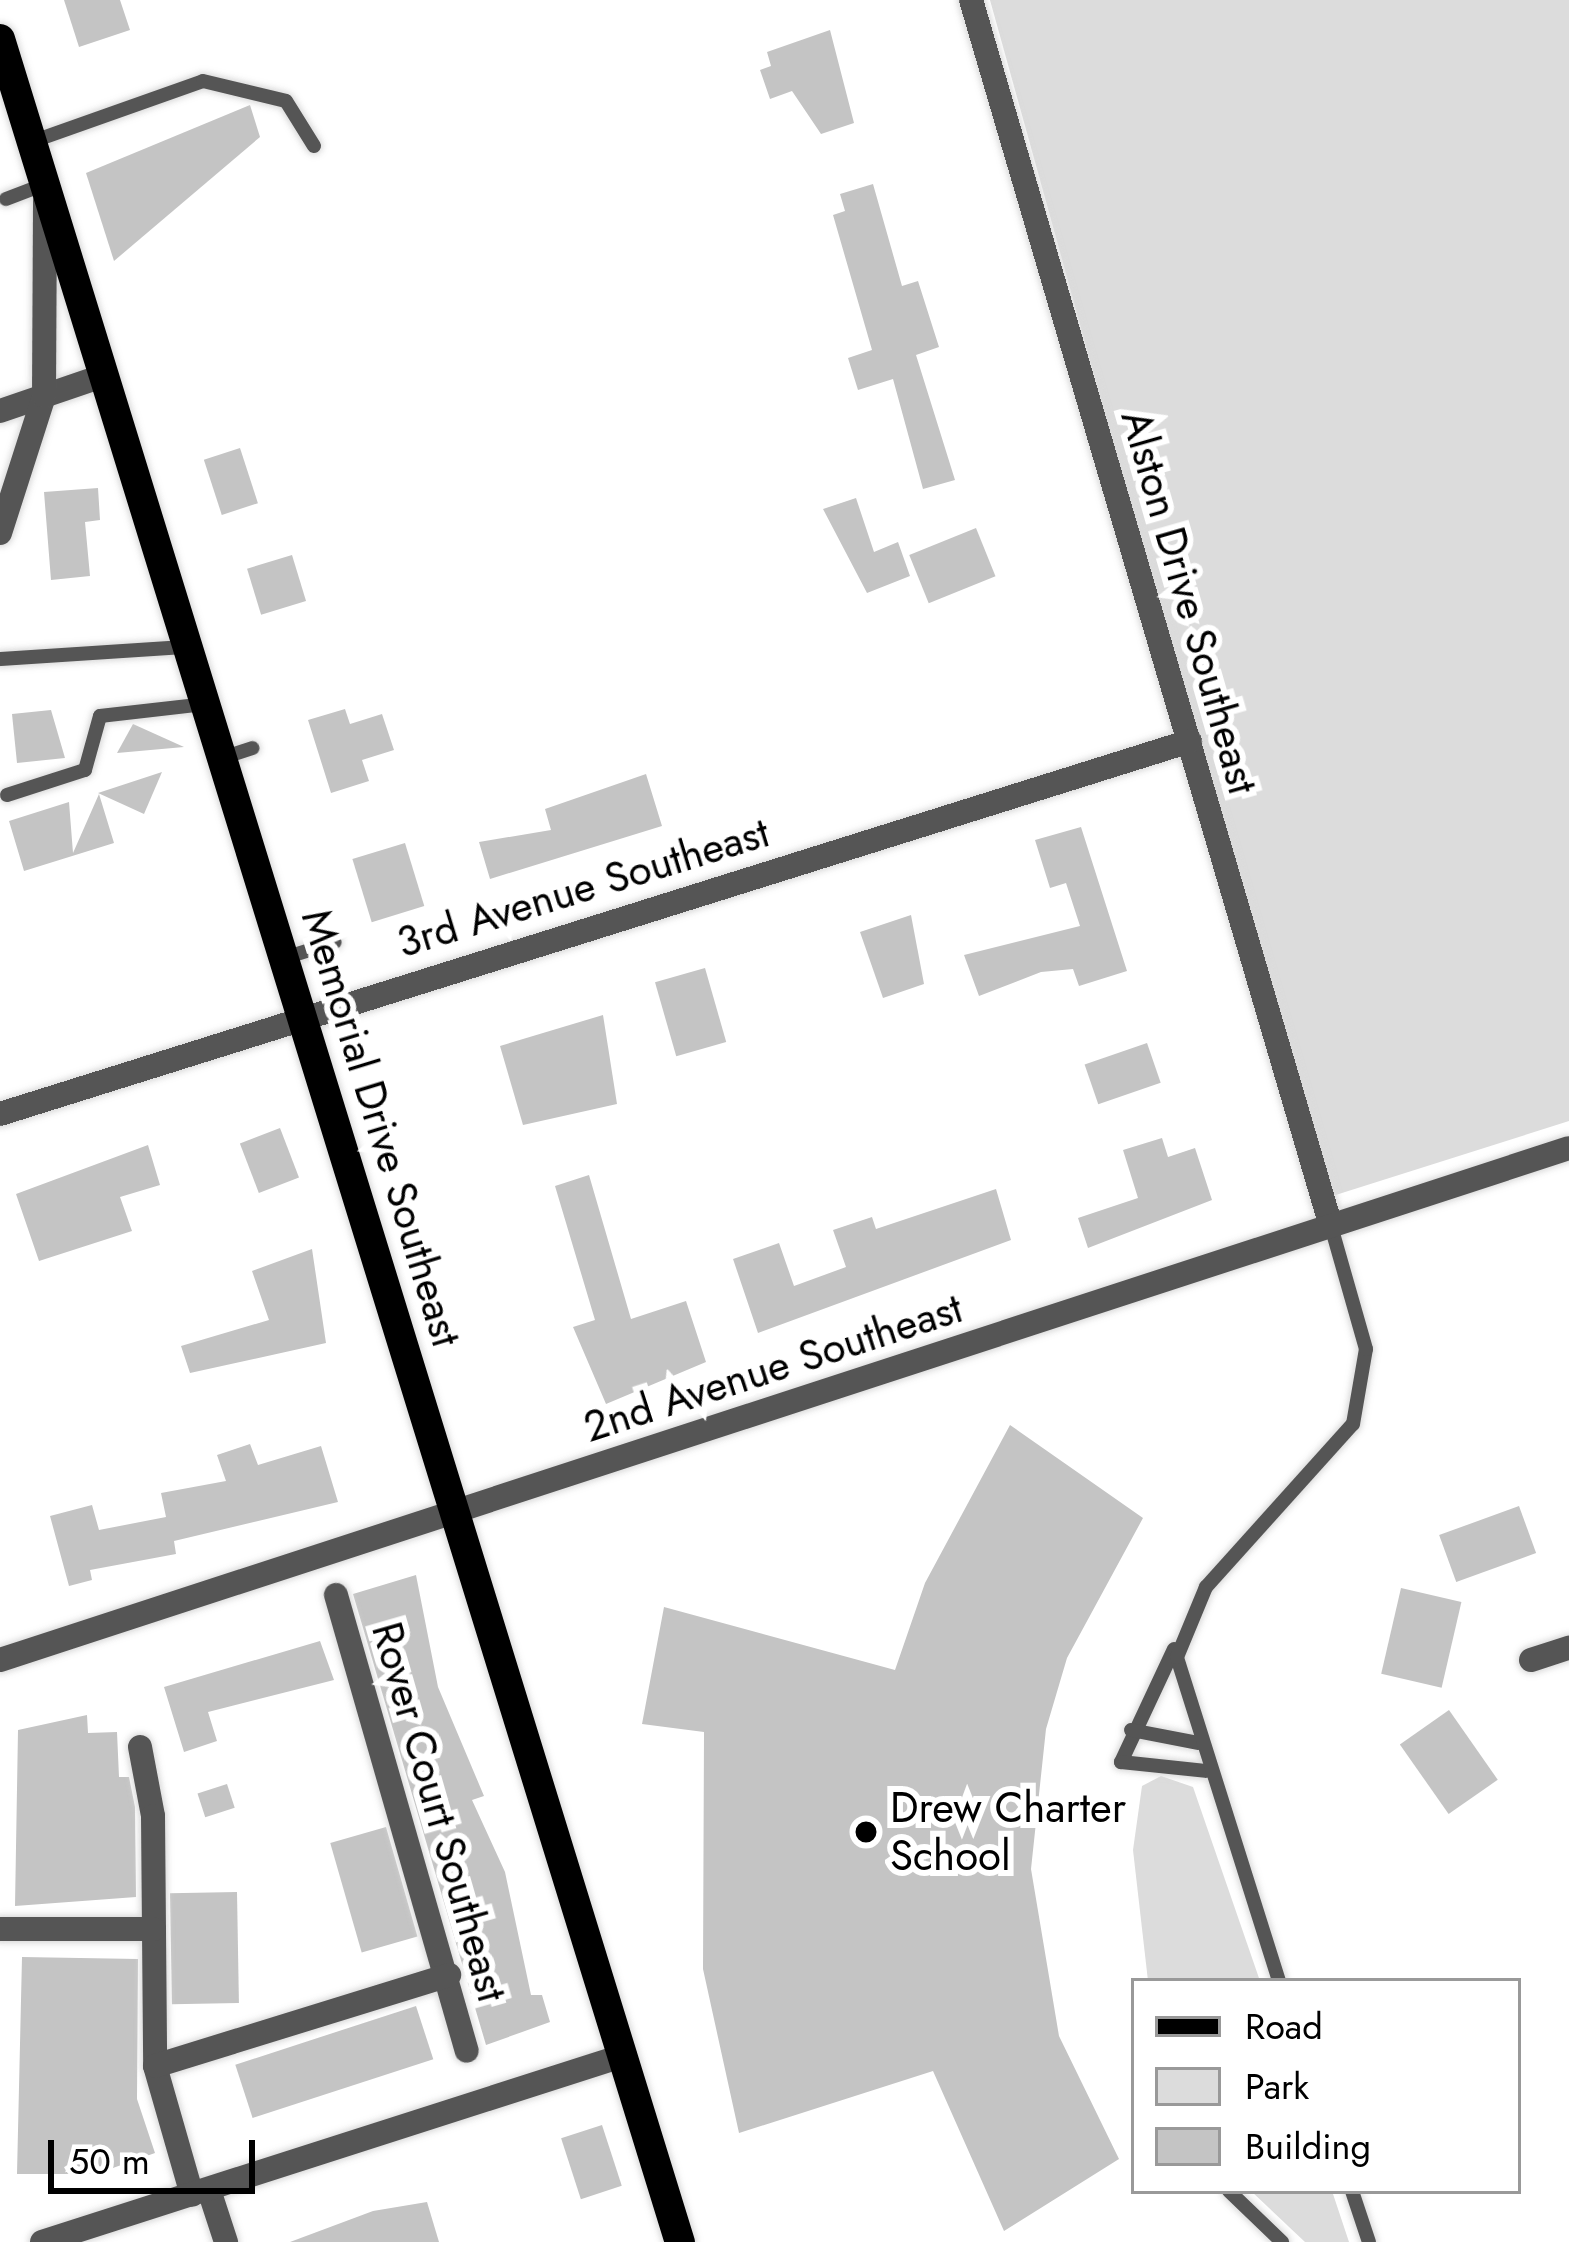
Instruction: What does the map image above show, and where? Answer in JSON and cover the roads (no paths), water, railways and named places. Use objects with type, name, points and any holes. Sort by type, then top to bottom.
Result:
[{"type":"main road","name":"Memorial Drive Southeast","points":[[0,38],[206,704],[237,753],[284,958],[680,2242]]},
{"type":"street","name":"Alston Drive Southeast","points":[[971,0],[1331,1226]]},
{"type":"street","points":[[0,533],[44,396],[45,184]]},
{"type":"street","points":[[0,411],[105,376]]},
{"type":"street","name":"3rd Avenue Southeast","points":[[0,1114],[1190,740]]},
{"type":"street","name":"2nd Avenue Southeast","points":[[11,1656],[1569,1148]]},
{"type":"street","name":"Rover Court Southeast","points":[[336,1595],[449,1975],[466,2050]]},
{"type":"street","points":[[1531,1660],[1569,1648]]},
{"type":"street","points":[[140,1747],[154,1929],[155,2066],[201,2193],[226,2242]]},
{"type":"street","points":[[0,1929],[154,1929]]},
{"type":"street","points":[[155,2066],[449,1975]]},
{"type":"street","points":[[42,2242],[625,2055]]},
{"type":"lane","points":[[31,142],[203,81],[286,101],[314,146]]},
{"type":"lane","points":[[6,199],[45,184]]},
{"type":"lane","points":[[0,659],[188,646]]},
{"type":"lane","points":[[7,795],[85,770],[100,716],[206,704]]},
{"type":"lane","points":[[284,958],[335,942]]},
{"type":"lane","points":[[1206,1771],[1121,1762],[1131,1730],[1226,1562],[1353,1424],[1366,1349],[1331,1226]]},
{"type":"lane","points":[[1183,1634],[1177,1684],[1278,1978]]},
{"type":"lane","points":[[1131,1730],[1198,1743]]},
{"type":"lane","points":[[1232,2194],[1282,2242]]},
{"type":"lane","points":[[1353,2194],[1369,2242]]},
{"type":"place","name":"Drew Charter School","points":[[866,1832]]}]
